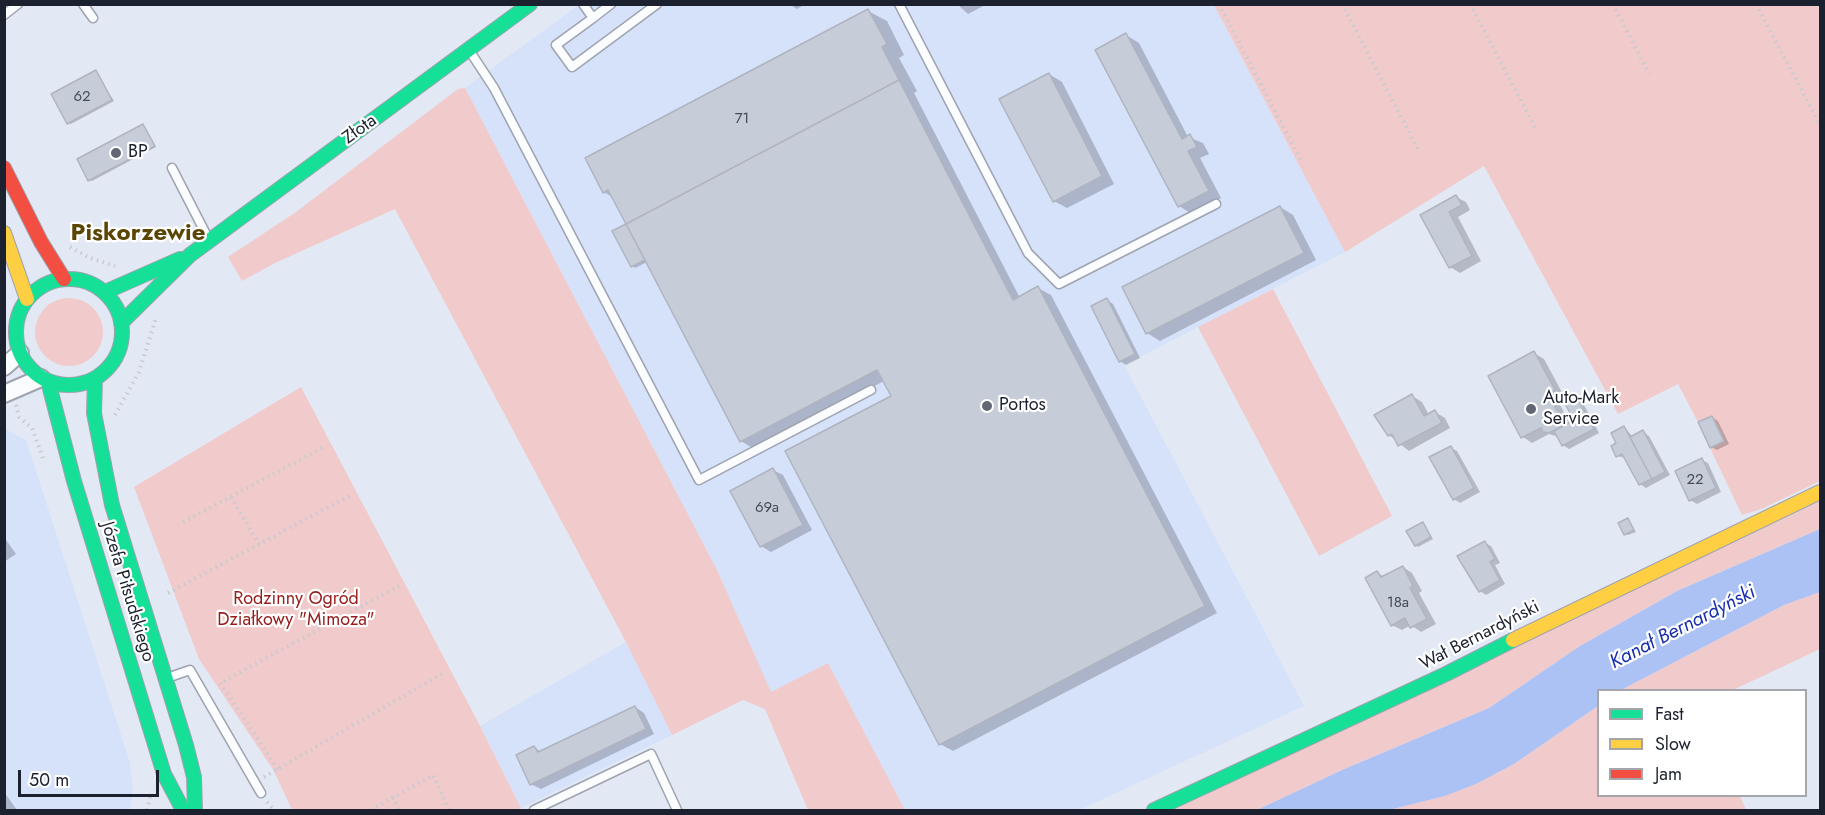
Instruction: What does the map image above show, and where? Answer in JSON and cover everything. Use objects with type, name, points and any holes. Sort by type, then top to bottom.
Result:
[{"type":"main road","name":"Złota","points":[[121,323],[190,255],[530,4]]},
{"type":"main road","points":[[4,168],[41,242],[64,279]]},
{"type":"main road","points":[[4,233],[27,299]]},
{"type":"main road","name":"Złota","points":[[105,292],[190,255]]},
{"type":"main road","points":[[64,279],[86,281],[105,292],[121,323],[120,345],[111,364],[95,378],[71,385],[45,379],[33,371],[20,353],[16,330],[21,308],[27,299],[44,285],[64,279]]},
{"type":"main road","name":"Józefa Piłsudskiego","points":[[95,378],[94,413],[109,494],[194,777],[195,810]]},
{"type":"main road","name":"Józefa Piłsudskiego","points":[[45,379],[164,774],[183,810]]},
{"type":"main road","name":"Wał Bernardyński","points":[[1154,810],[1454,670],[1556,618],[1821,492]]},
{"type":"street","points":[[4,367],[20,353]]},
{"type":"street","points":[[4,394],[45,379]]},
{"type":"lane","points":[[4,15],[18,4]]},
{"type":"lane","points":[[83,4],[93,18]]},
{"type":"lane","points":[[583,4],[592,18]]},
{"type":"lane","points":[[611,4],[556,45],[572,68],[657,4]]},
{"type":"lane","points":[[899,4],[1028,253],[1059,284],[1216,204]]},
{"type":"lane","points":[[468,50],[494,88],[699,480],[871,390]]},
{"type":"lane","points":[[172,168],[210,240]]},
{"type":"lane","points":[[166,678],[190,670],[261,793]]},
{"type":"lane","points":[[534,810],[651,754],[676,810]]},
{"type":"path","points":[[1219,4],[1302,161]]},
{"type":"path","points":[[1342,4],[1420,153]]},
{"type":"path","points":[[1470,4],[1537,131]]},
{"type":"path","points":[[1613,4],[1649,74]]},
{"type":"path","points":[[1756,4],[1821,125]]},
{"type":"path","points":[[183,522],[326,446]]},
{"type":"path","points":[[168,593],[351,495]]},
{"type":"path","points":[[231,496],[259,544]]},
{"type":"path","points":[[278,769],[220,683],[399,586]]},
{"type":"path","points":[[255,783],[445,672]]},
{"type":"path","points":[[371,810],[433,775],[450,810]]},
{"type":"path","points":[[393,797],[399,810]]},
{"type":"shaded area","points":[[579,5],[1214,5],[1345,252],[1124,365],[1304,706],[1079,810],[905,810],[828,663],[771,693],[717,570],[465,88]]},
{"type":"shaded area","points":[[5,429],[26,440],[130,763],[133,792],[130,810],[5,810]]},
{"type":"shaded area","points":[[626,642],[672,735],[521,808],[480,726]]},
{"type":"green space","points":[[1214,5],[1820,5],[1820,481],[1761,509],[1742,515],[1710,448],[1724,441],[1712,416],[1698,422],[1678,384],[1618,414],[1484,166],[1345,252]]},
{"type":"green space","points":[[465,88],[717,570],[771,692],[828,663],[905,810],[808,810],[765,709],[743,700],[672,735],[626,642],[395,209],[277,262],[242,281],[228,257],[296,212],[458,89]]},
{"type":"green space","points":[[1273,289],[1392,516],[1319,556],[1198,327]]},
{"type":"green space","points":[[69,298],[82,301],[93,308],[100,319],[103,332],[100,345],[93,356],[82,363],[69,366],[56,363],[45,356],[38,345],[35,332],[38,319],[45,308],[56,301]]},
{"type":"green space","name":"Rodzinny Ogród Działkowy \"Mimoza\"","points":[[301,387],[521,808],[516,810],[292,810],[274,771],[199,659],[134,487]]},
{"type":"green space","points":[[1820,501],[1820,529],[1677,591],[1580,646],[1489,708],[1342,770],[1257,810],[1174,810]]},
{"type":"green space","points":[[1820,592],[1820,649],[1735,689],[1623,689],[1784,605]]},
{"type":"green space","points":[[1597,707],[1597,797],[1740,797],[1746,810],[1389,810],[1444,796],[1476,784],[1514,764]]},
{"type":"water","name":"Kanał Bernardyński","points":[[1820,529],[1820,592],[1784,605],[1623,689],[1597,689],[1597,707],[1514,764],[1476,784],[1445,796],[1389,810],[1257,810],[1342,770],[1489,708],[1580,646],[1677,591]]},
{"type":"building","points":[[868,9],[887,44],[882,47],[899,80],[626,224],[608,190],[603,193],[585,158]]},
{"type":"building","points":[[1126,33],[1182,139],[1190,134],[1197,147],[1188,151],[1209,191],[1178,207],[1095,50]]},
{"type":"building","points":[[96,70],[112,100],[67,124],[51,94]]},
{"type":"building","points":[[1049,73],[1102,176],[1053,202],[999,99]]},
{"type":"building","name":"Portos","points":[[899,80],[1013,300],[1038,286],[1205,606],[939,745],[785,451],[891,396],[877,370],[740,442],[626,224]]},
{"type":"building","name":"BP","points":[[143,124],[155,146],[88,181],[77,159]]},
{"type":"building","points":[[1456,195],[1462,205],[1449,212],[1472,256],[1449,268],[1420,215]]},
{"type":"building","points":[[1280,206],[1304,253],[1146,334],[1122,287]]},
{"type":"building","points":[[626,224],[645,260],[631,267],[612,231]]},
{"type":"building","points":[[1107,298],[1135,354],[1119,362],[1091,306]]},
{"type":"building","name":"Auto-Mark Service","points":[[1534,351],[1555,390],[1548,394],[1565,425],[1549,433],[1543,432],[1541,428],[1521,438],[1488,376]]},
{"type":"building","points":[[1412,394],[1424,416],[1435,410],[1442,423],[1398,446],[1392,434],[1388,436],[1374,415]]},
{"type":"building","points":[[1577,398],[1594,429],[1562,446],[1554,431],[1574,420],[1565,404]]},
{"type":"building","points":[[1712,416],[1724,441],[1710,448],[1698,422]]},
{"type":"building","points":[[1624,426],[1652,479],[1639,485],[1622,454],[1616,457],[1611,446],[1616,443],[1611,433]]},
{"type":"building","points":[[1643,430],[1665,472],[1652,479],[1630,437]]},
{"type":"building","points":[[1451,446],[1474,488],[1453,500],[1429,457]]},
{"type":"building","points":[[1702,458],[1716,488],[1689,501],[1675,471]]},
{"type":"building","points":[[773,468],[803,525],[760,547],[730,491]]},
{"type":"building","points":[[1628,518],[1634,530],[1624,535],[1618,523]]},
{"type":"building","points":[[1423,522],[1431,537],[1415,546],[1406,531]]},
{"type":"building","points":[[1485,541],[1495,559],[1490,562],[1500,580],[1479,592],[1457,556]]},
{"type":"building","points":[[1403,566],[1413,586],[1410,588],[1427,619],[1410,628],[1405,618],[1391,626],[1365,578],[1377,571],[1381,577]]},
{"type":"building","points":[[635,706],[646,729],[530,785],[516,755],[534,746],[538,752]]},
{"type":"traffic: fast","points":[[121,323],[190,255],[530,4]]},
{"type":"traffic: fast","points":[[105,292],[180,259]]},
{"type":"traffic: fast","points":[[69,279],[89,283],[106,295],[118,312],[122,332],[118,352],[106,369],[89,381],[69,385],[49,381],[32,369],[20,352],[16,332],[20,312],[32,295],[49,283],[69,279]]},
{"type":"traffic: fast","points":[[95,379],[94,413],[112,505],[186,745],[194,777],[195,810]]},
{"type":"traffic: fast","points":[[48,381],[74,481],[164,774],[183,810]]},
{"type":"traffic: fast","points":[[1154,810],[1446,674],[1513,640]]},
{"type":"traffic: slow","points":[[4,233],[27,299]]},
{"type":"traffic: slow","points":[[1513,640],[1820,492]]},
{"type":"traffic: jam","points":[[4,168],[41,242],[64,279]]},
{"type":"place","name":"BP","points":[[116,153]]},
{"type":"place","name":"Portos","points":[[987,406]]},
{"type":"place","name":"Auto-Mark Service","points":[[1531,409]]},
{"type":"district","name":"Piskorzewie","points":[[138,234]]}]
